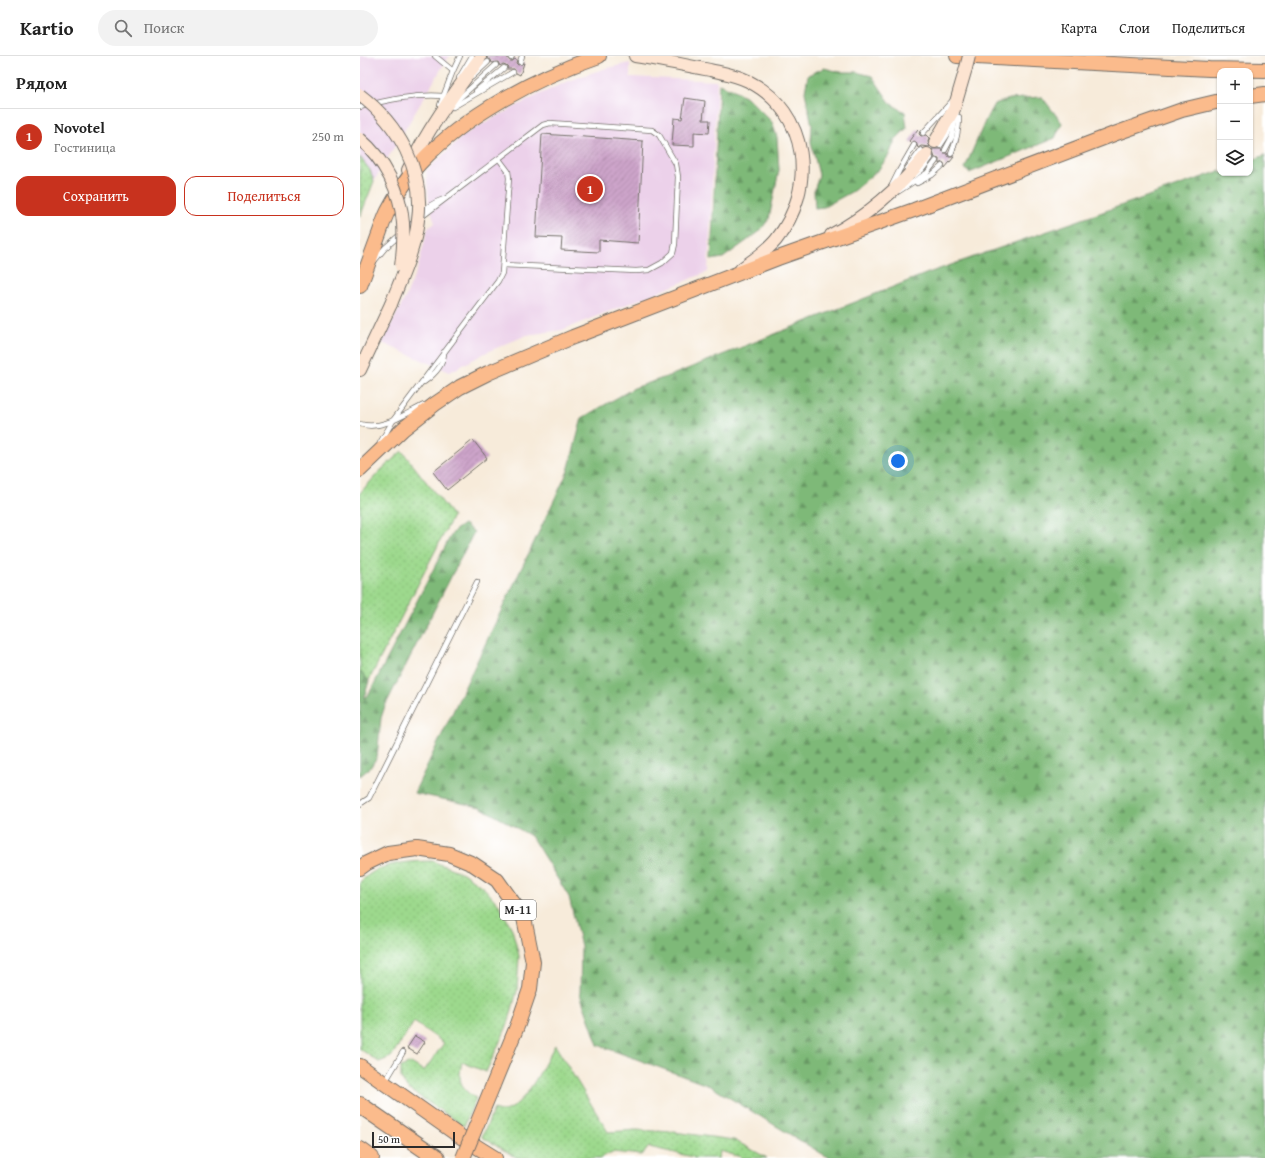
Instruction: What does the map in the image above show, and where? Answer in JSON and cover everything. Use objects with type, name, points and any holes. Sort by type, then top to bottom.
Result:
[{"type":"highway","points":[[360,1105],[437,1158]]},
{"type":"highway","points":[[360,1150],[371,1158]]},
{"type":"main road","points":[[362,282],[387,213],[419,164],[435,148],[458,128],[505,99],[580,63],[599,56]]},
{"type":"main road","points":[[957,56],[1209,69],[1265,70]]},
{"type":"main road","points":[[1253,96],[1265,94]]},
{"type":"main road","points":[[360,470],[403,429],[435,404],[460,387],[488,373],[573,337],[732,276],[914,210],[1143,123],[1182,110],[1217,102]]},
{"type":"main road","name":"М-11","points":[[360,868],[388,853],[417,849],[449,854],[473,864],[497,880],[524,918],[533,962],[530,989],[518,1024],[463,1158]]},
{"type":"main road","points":[[360,1066],[458,1135],[495,1158]]},
{"type":"street","points":[[635,56],[686,65],[746,80],[758,86],[774,99],[787,114],[793,126],[801,151],[802,165],[799,192],[795,206],[787,224],[767,250],[732,276]]},
{"type":"street","points":[[387,213],[421,145],[443,107],[480,59]]},
{"type":"street","points":[[939,143],[956,103],[967,62]]},
{"type":"street","points":[[360,95],[385,117],[398,134],[406,149],[412,166],[419,201],[419,218],[406,267],[391,304],[360,370]]},
{"type":"street","points":[[360,139],[385,168],[399,200],[403,221],[404,243],[400,269],[391,304]]},
{"type":"street","points":[[798,252],[851,223],[901,188],[929,156]]},
{"type":"lane","points":[[435,56],[453,71]]},
{"type":"lane","points":[[443,107],[453,71],[460,56]]},
{"type":"lane","points":[[520,62],[522,56]]},
{"type":"lane","points":[[443,107],[496,65]]},
{"type":"lane","points":[[466,100],[504,68]]},
{"type":"lane","points":[[443,107],[466,100],[514,72]]},
{"type":"lane","points":[[360,107],[380,102],[428,95],[443,107]]},
{"type":"lane","points":[[923,133],[956,103]]},
{"type":"lane","points":[[951,154],[959,126],[956,103]]},
{"type":"lane","points":[[362,282],[385,248],[416,222],[543,126],[550,123],[652,130],[659,135],[676,164],[678,177],[675,244],[673,252],[662,263],[649,270],[636,271],[503,265]]},
{"type":"lane","points":[[886,198],[914,145]]},
{"type":"lane","points":[[371,458],[394,419],[498,281],[502,273],[509,178],[508,171],[499,159]]},
{"type":"lane","points":[[901,188],[932,175],[942,166]]},
{"type":"lane","points":[[360,424],[372,426],[382,424],[460,387]]},
{"type":"lane","points":[[360,804],[369,798],[477,582]]},
{"type":"lane","points":[[384,1084],[403,1052]]},
{"type":"shaded area","points":[[360,56],[449,56],[374,181],[360,217]]},
{"type":"shaded area","points":[[630,63],[630,77],[717,81],[708,272],[562,330],[527,335],[487,352],[450,372],[382,343],[407,294],[418,267],[428,228],[435,223],[429,204],[426,171],[463,136],[486,122],[568,81],[603,69]]},
{"type":"green space","points":[[824,68],[840,72],[856,72],[872,76],[891,104],[905,112],[907,128],[895,140],[889,155],[879,169],[853,191],[824,207],[815,208],[814,191],[819,175],[811,142],[812,125],[805,92],[808,75]]},
{"type":"green space","points":[[719,84],[748,98],[772,122],[777,137],[779,170],[769,219],[759,232],[723,258],[711,260]]},
{"type":"green space","points":[[1042,97],[1062,123],[1055,138],[969,173],[965,168],[994,104],[1010,99]]},
{"type":"green space","points":[[1265,155],[1265,1158],[829,1158],[710,1086],[598,1045],[580,994],[581,946],[569,897],[531,836],[480,807],[414,793],[568,471],[582,418],[634,388],[672,375],[928,273],[1217,172],[1217,176],[1253,176],[1253,160]]},
{"type":"green space","points":[[360,157],[370,170],[374,181],[360,217]]},
{"type":"green space","points":[[402,451],[453,516],[365,688],[360,686],[360,493],[380,471]]},
{"type":"green space","points":[[464,524],[474,532],[385,706],[381,718],[377,757],[370,768],[360,776],[360,671],[369,681],[364,698],[369,694],[449,539],[454,531]]},
{"type":"green space","points":[[432,861],[463,873],[484,888],[500,906],[512,929],[519,956],[517,991],[508,1024],[486,1072],[462,1062],[460,1074],[461,1083],[470,1095],[476,1098],[464,1126],[407,1088],[401,1078],[401,1067],[411,1063],[424,1071],[444,1043],[414,1022],[391,1057],[379,1062],[360,1049],[360,882],[376,870],[393,864]]},
{"type":"green space","points":[[555,1045],[608,1132],[636,1130],[674,1132],[734,1140],[767,1158],[741,1158],[720,1151],[719,1158],[694,1158],[649,1147],[642,1155],[612,1152],[600,1158],[517,1158],[482,1137],[494,1109],[502,1111],[507,1110],[523,1098],[535,1081]]},
{"type":"building","points":[[487,56],[506,56],[510,61],[513,61],[514,59],[517,60],[516,63],[518,65],[524,63],[520,75],[516,73],[514,69],[507,69],[508,67],[506,65],[503,64],[500,66],[498,62],[492,63]]},
{"type":"building","points":[[685,98],[705,101],[703,120],[710,120],[709,133],[694,132],[694,146],[672,145],[674,118],[682,119]]},
{"type":"building","points":[[918,129],[921,136],[926,135],[929,138],[928,142],[930,147],[921,146],[918,148],[916,142],[914,141],[911,143],[909,141]]},
{"type":"building","points":[[542,134],[643,141],[638,243],[599,240],[599,252],[561,250],[562,238],[536,237]]},
{"type":"building","points":[[932,149],[941,149],[944,153],[947,153],[949,157],[954,157],[945,168],[944,163],[942,162],[939,164],[939,159],[935,158]]},
{"type":"building","points":[[473,440],[487,458],[447,490],[433,472]]},
{"type":"building","points":[[415,1036],[425,1042],[417,1054],[407,1048]]},
{"type":"place","name":"Novotel","points":[[590,189]]}]
